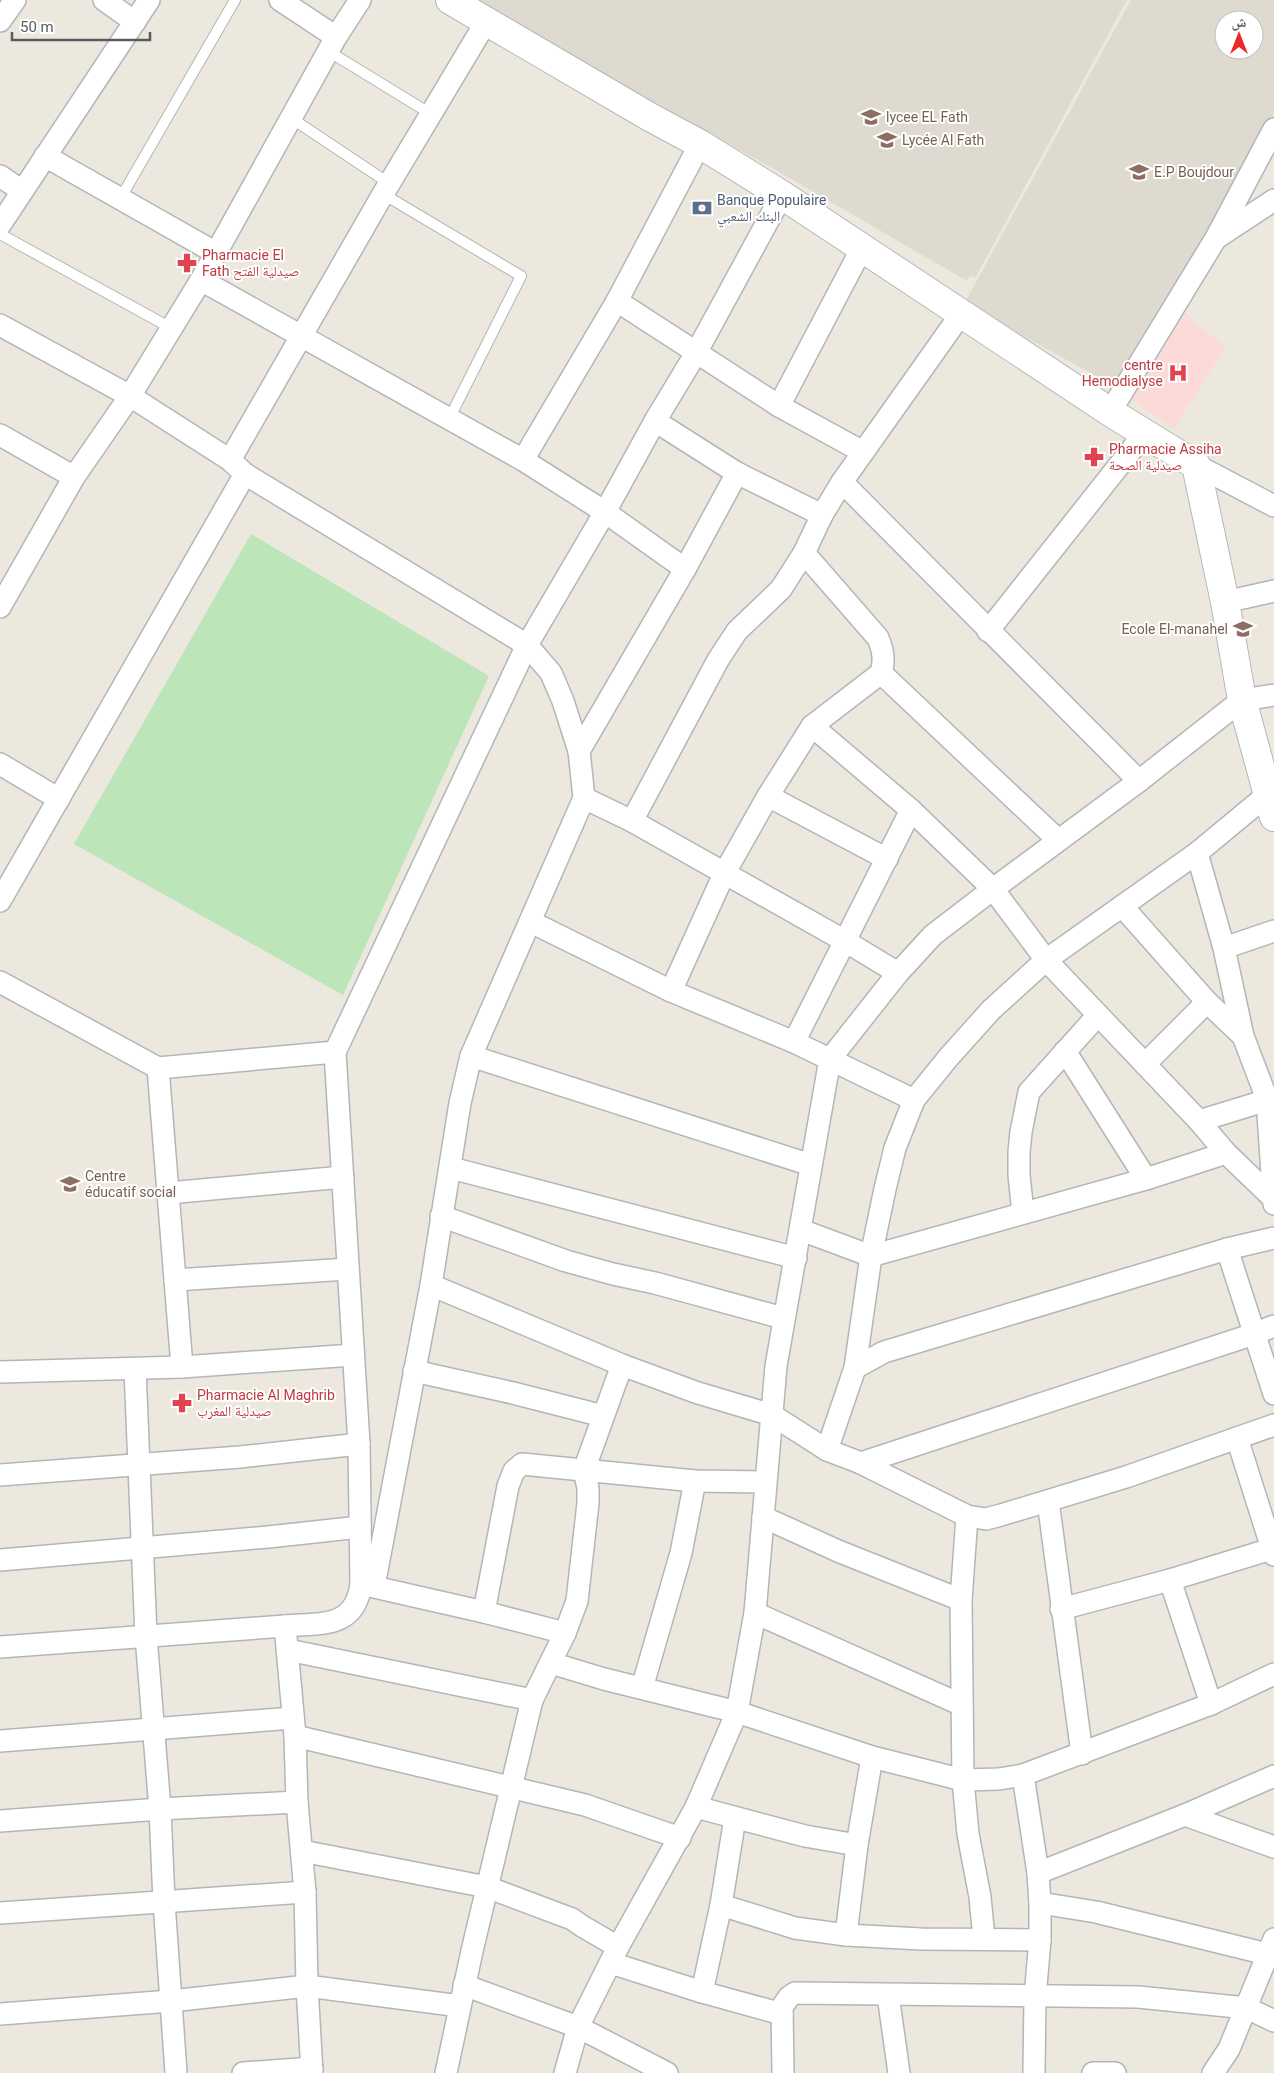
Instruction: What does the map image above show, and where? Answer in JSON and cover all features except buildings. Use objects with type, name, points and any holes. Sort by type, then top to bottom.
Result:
[{"type":"main road","points":[[450,0],[700,144],[782,195],[1110,412],[1196,465],[1225,602],[1242,700],[1271,806]]},
{"type":"street","points":[[0,21],[15,0]]},
{"type":"street","points":[[104,0],[135,22]]},
{"type":"street","points":[[0,225],[149,0]]},
{"type":"street","points":[[280,0],[332,44]]},
{"type":"street","points":[[1,602],[74,477],[130,396],[200,280],[332,44],[360,0]]},
{"type":"street","points":[[230,460],[300,336],[486,22]]},
{"type":"street","points":[[1110,412],[1216,238],[1274,129]]},
{"type":"street","points":[[523,460],[617,301],[700,144]]},
{"type":"street","points":[[45,156],[216,253]]},
{"type":"street","points":[[0,176],[22,191]]},
{"type":"street","points":[[368,1585],[360,1527],[359,1444],[335,1052],[527,645],[654,421],[696,353],[782,195]]},
{"type":"street","points":[[1216,238],[1274,200]]},
{"type":"street","points":[[779,406],[862,248]]},
{"type":"street","points":[[200,280],[523,460],[604,512],[685,569]]},
{"type":"street","points":[[617,301],[779,406],[863,452]]},
{"type":"street","points":[[632,821],[718,660],[736,631],[781,589],[804,553],[822,515],[842,482],[961,314]]},
{"type":"street","points":[[0,325],[130,396],[230,460],[245,474],[527,645],[551,673],[563,701],[579,751],[584,798],[471,1056],[460,1103],[431,1285],[414,1371],[368,1585],[360,1594],[354,1607],[349,1614],[339,1620],[285,1626],[0,1647]]},
{"type":"street","points":[[654,421],[737,472],[822,515]]},
{"type":"street","points":[[988,631],[1144,434]]},
{"type":"street","points":[[0,435],[74,477]]},
{"type":"street","points":[[1196,465],[1274,506]]},
{"type":"street","points":[[579,751],[685,569],[737,472]]},
{"type":"street","points":[[3,887],[59,799],[245,474]]},
{"type":"street","points":[[842,482],[1139,781]]},
{"type":"street","points":[[671,992],[724,874],[768,796],[812,726],[881,673],[884,663],[883,650],[878,638],[804,553]]},
{"type":"street","points":[[1225,602],[1274,591]]},
{"type":"street","points":[[881,673],[1058,840]]},
{"type":"street","points":[[565,2073],[578,2026],[696,1807],[737,1712],[754,1613],[776,1366],[830,1059],[898,973],[933,935],[992,889],[1139,781],[1242,700],[1274,695]]},
{"type":"street","points":[[812,726],[911,810],[992,889],[1046,960],[1273,1202]]},
{"type":"street","points":[[0,764],[59,799]]},
{"type":"street","points":[[768,796],[887,859]]},
{"type":"street","points":[[584,798],[632,821],[898,973]]},
{"type":"street","points":[[827,1450],[855,1368],[871,1256],[895,1148],[914,1100],[991,1010],[1046,960],[1197,853],[1271,806]]},
{"type":"street","points":[[794,1042],[911,810]]},
{"type":"street","points":[[1197,853],[1224,948],[1243,1036],[1271,1098],[1273,1202]]},
{"type":"street","points":[[1122,906],[1207,1002],[1243,1036]]},
{"type":"street","points":[[531,922],[671,992],[794,1042],[914,1100]]},
{"type":"street","points":[[1224,948],[1274,930]]},
{"type":"street","points":[[0,982],[158,1068],[335,1052]]},
{"type":"street","points":[[1145,1064],[1207,1002]]},
{"type":"street","points":[[1022,1213],[1019,1160],[1029,1092],[1098,1015]]},
{"type":"street","points":[[1065,1050],[1146,1179]]},
{"type":"street","points":[[471,1056],[811,1165]]},
{"type":"street","points":[[158,1068],[182,1367]]},
{"type":"street","points":[[1199,1121],[1271,1098]]},
{"type":"street","points":[[801,1230],[871,1256],[1146,1179],[1226,1153]]},
{"type":"street","points":[[451,1168],[796,1258]]},
{"type":"street","points":[[168,1193],[343,1177]]},
{"type":"street","points":[[441,1216],[566,1260],[784,1318]]},
{"type":"street","points":[[855,1368],[884,1352],[1227,1249],[1274,1238]]},
{"type":"street","points":[[1227,1249],[1274,1394]]},
{"type":"street","points":[[175,1280],[348,1269]]},
{"type":"street","points":[[431,1285],[622,1365],[698,1393],[772,1415],[827,1450],[861,1463],[967,1516],[986,1519],[1048,1501],[1126,1477],[1274,1425]]},
{"type":"street","points":[[861,1463],[1274,1326]]},
{"type":"street","points":[[0,1372],[182,1367],[353,1356]]},
{"type":"street","points":[[446,2073],[464,1985],[532,1700],[565,1633],[577,1601],[588,1503],[588,1488],[584,1470],[622,1365]]},
{"type":"street","points":[[135,1369],[146,1636],[160,1809],[164,1902],[176,2073]]},
{"type":"street","points":[[414,1371],[513,1393],[603,1416]]},
{"type":"street","points":[[1061,1609],[1273,1552],[1237,1438]]},
{"type":"street","points":[[0,1475],[240,1457],[359,1444]]},
{"type":"street","points":[[484,1612],[508,1486],[514,1471],[522,1464],[695,1481],[766,1482]]},
{"type":"street","points":[[642,1688],[681,1553],[695,1481]]},
{"type":"street","points":[[1048,1501],[1061,1609],[1082,1754]]},
{"type":"street","points":[[967,1516],[961,1600],[963,1780],[968,1834],[980,1897],[984,1939]]},
{"type":"street","points":[[763,1517],[838,1551],[961,1600]]},
{"type":"street","points":[[0,1560],[360,1527]]},
{"type":"street","points":[[1170,1580],[1211,1704]]},
{"type":"street","points":[[368,1585],[565,1633]]},
{"type":"street","points":[[754,1613],[962,1705]]},
{"type":"street","points":[[243,2073],[312,2070],[307,1986],[305,1892],[285,1626]]},
{"type":"street","points":[[288,1650],[532,1700]]},
{"type":"street","points":[[551,1663],[737,1712],[872,1757],[963,1780],[999,1780],[1023,1776],[1211,1704],[1274,1674]]},
{"type":"street","points":[[0,1741],[153,1730],[294,1727],[511,1787],[585,1805],[680,1838]]},
{"type":"street","points":[[846,1935],[857,1845],[872,1757]]},
{"type":"street","points":[[1023,1776],[1038,1872],[1040,1904],[1040,1940],[1035,1997],[1034,2073]]},
{"type":"street","points":[[1038,1872],[1185,1815],[1274,1776]]},
{"type":"street","points":[[0,1821],[160,1809],[297,1802]]},
{"type":"street","points":[[696,1807],[804,1836],[857,1845]]},
{"type":"street","points":[[1185,1815],[1274,1847]]},
{"type":"street","points":[[702,1992],[721,1905],[735,1818]]},
{"type":"street","points":[[302,1851],[487,1887],[572,1919],[615,1955],[702,1992],[782,2014]]},
{"type":"street","points":[[0,1913],[305,1892]]},
{"type":"street","points":[[1040,1904],[1089,1911],[1270,1946],[1247,2008],[1229,2049],[1213,2073]]},
{"type":"street","points":[[721,1905],[795,1928],[846,1935],[921,1939],[1040,1940]]},
{"type":"street","points":[[464,1985],[578,2026],[667,2073]]},
{"type":"street","points":[[0,2014],[171,2000],[307,1986],[460,2006]]},
{"type":"street","points":[[782,2073],[782,2014],[784,2002],[788,1997],[795,1994],[1138,1997],[1247,2008],[1274,2020]]},
{"type":"street","points":[[888,1995],[899,2073]]},
{"type":"street","points":[[1093,2073],[1115,2073]]},
{"type":"lane","points":[[120,198],[235,0]]},
{"type":"lane","points":[[332,44],[431,114]]},
{"type":"lane","points":[[291,118],[386,189],[520,276],[449,419]]},
{"type":"lane","points":[[0,234],[171,328]]},
{"type":"shaded area","name":"Lycée Al Fath","points":[[466,0],[1127,0],[975,278],[970,275],[967,281],[776,170]]},
{"type":"shaded area","name":"E.P Boujdour","points":[[1131,0],[1274,0],[1274,114],[1122,390],[964,304]]},
{"type":"shaded area","name":"centre Hemodialyse","points":[[1183,312],[1225,347],[1174,429],[1132,400]]},
{"type":"green space","points":[[251,534],[489,676],[343,995],[74,844]]},
{"type":"place","name":"lycee EL Fath","points":[[871,117]]},
{"type":"place","name":"Lycée Al Fath","points":[[887,140]]},
{"type":"place","name":"E.P Boujdour","points":[[1139,172]]},
{"type":"place","name":"Banque Populaire البنك الشعبي","points":[[702,208]]},
{"type":"place","name":"Pharmacie El Fath صيدلية الفتح","points":[[187,263]]},
{"type":"place","name":"centre Hemodialyse","points":[[1178,373]]},
{"type":"place","name":"Pharmacie Assiha صيدلية الصحة","points":[[1094,457]]},
{"type":"place","name":"Ecole El-manahel","points":[[1243,629]]},
{"type":"place","name":"Centre éducatif social","points":[[70,1184]]},
{"type":"place","name":"Pharmacie Al Maghrib صيدلية المغرب","points":[[182,1403]]}]
